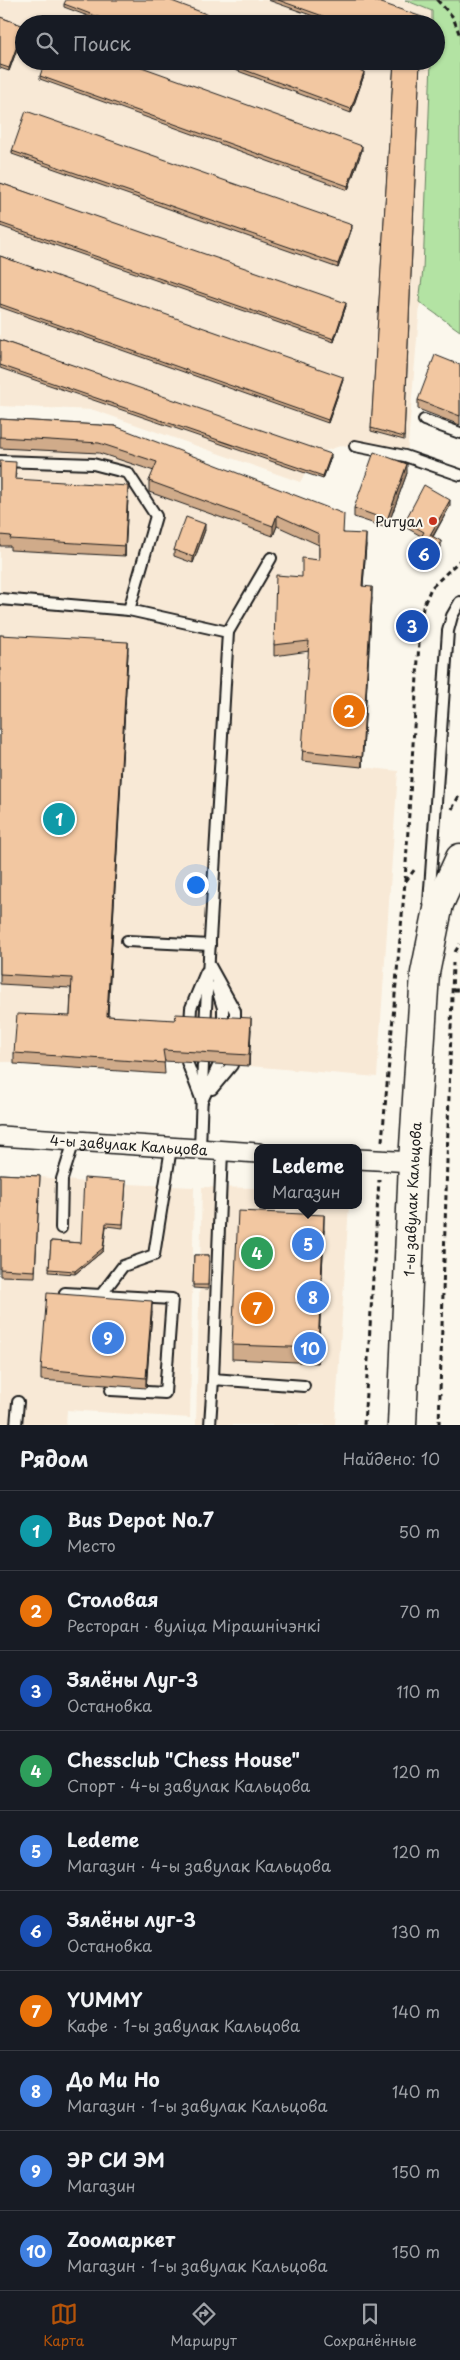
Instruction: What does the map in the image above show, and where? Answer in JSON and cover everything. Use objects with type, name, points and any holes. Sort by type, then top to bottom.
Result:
[{"type":"main road","name":"1-ы завулак Кальцова","points":[[402,1425],[413,1162],[425,973],[439,904],[460,858]]},
{"type":"street","name":"4-ы завулак Кальцова","points":[[0,1136],[254,1153]]},
{"type":"street","points":[[362,1159],[413,1162]]},
{"type":"lane","points":[[424,420],[460,433]]},
{"type":"lane","points":[[355,446],[405,456],[459,472]]},
{"type":"lane","points":[[0,461],[93,464],[128,473],[156,516],[129,610]]},
{"type":"lane","points":[[205,1026],[228,632],[271,558]]},
{"type":"lane","points":[[0,599],[129,610],[228,632]]},
{"type":"lane","points":[[425,973],[448,631],[452,616],[460,602]]},
{"type":"lane","points":[[127,941],[210,945]]},
{"type":"lane","points":[[190,1025],[191,1008],[209,964]]},
{"type":"lane","points":[[209,964],[223,1008],[223,1027]]},
{"type":"lane","points":[[209,964],[235,1011],[235,1028]]},
{"type":"lane","points":[[187,1062],[202,1101]]},
{"type":"lane","points":[[200,1149],[203,1063]]},
{"type":"lane","points":[[202,1101],[219,1064]]},
{"type":"lane","points":[[202,1101],[232,1065]]},
{"type":"lane","points":[[61,1228],[62,1179],[74,1141]]},
{"type":"lane","points":[[101,1295],[123,1266],[154,1255],[172,1148]]},
{"type":"lane","points":[[210,1425],[214,1379],[222,1151]]},
{"type":"lane","points":[[64,1293],[172,1299],[166,1393],[111,1390]]},
{"type":"lane","points":[[214,1379],[304,1386]]},
{"type":"lane","points":[[16,1425],[18,1402]]},
{"type":"path","points":[[437,0],[453,17],[460,36]]},
{"type":"path","points":[[405,882],[419,642],[423,607],[431,588],[460,560]]},
{"type":"path","points":[[439,1425],[454,955],[460,944]]},
{"type":"path","points":[[453,990],[460,990]]},
{"type":"shaded area","points":[[0,0],[403,0],[433,11],[433,15],[15,15],[15,70],[431,70],[423,270],[406,466],[343,445],[319,453],[300,482],[94,410],[0,406]]},
{"type":"shaded area","points":[[0,429],[115,437],[344,525],[344,544],[366,545],[362,596],[372,598],[362,767],[398,771],[377,1077],[163,1061],[0,1062]]},
{"type":"shaded area","points":[[41,1177],[84,1182],[194,1187],[190,1418],[67,1410],[66,1425],[0,1425],[0,1180],[39,1182]]},
{"type":"shaded area","points":[[202,1187],[254,1188],[254,1209],[349,1209],[335,1425],[196,1425]]},
{"type":"green space","points":[[405,0],[460,0],[460,331],[419,302],[423,270],[431,70],[445,70],[445,15],[432,15],[432,11]]},
{"type":"building","points":[[66,0],[169,0],[209,15],[93,15],[64,4]]},
{"type":"building","points":[[278,0],[373,0],[416,15],[320,15]]},
{"type":"building","points":[[0,17],[15,23],[15,51],[9,68],[0,65]]},
{"type":"building","points":[[42,70],[150,70],[362,146],[348,186],[40,76]]},
{"type":"building","points":[[245,70],[359,70],[364,72],[351,109]]},
{"type":"building","points":[[393,70],[420,70],[404,437],[371,428]]},
{"type":"building","points":[[26,111],[352,225],[338,264],[12,151]]},
{"type":"building","points":[[0,183],[346,303],[334,339],[0,223]]},
{"type":"building","points":[[0,256],[343,377],[328,420],[0,304]]},
{"type":"building","points":[[0,340],[331,454],[323,476],[0,365]]},
{"type":"building","points":[[435,355],[460,365],[460,416],[418,400]]},
{"type":"building","points":[[0,419],[115,426],[344,514],[343,533],[366,534],[362,586],[372,587],[362,757],[302,751],[309,641],[274,645],[276,575],[302,577],[302,558],[319,560],[319,534],[277,515],[273,526],[149,481],[157,462],[99,443],[0,437]]},
{"type":"building","points":[[374,452],[407,464],[387,520],[354,508]]},
{"type":"building","points":[[0,461],[16,462],[15,479],[128,486],[125,546],[10,539],[11,536],[0,535]]},
{"type":"building","points":[[424,485],[450,500],[430,535],[441,541],[428,563],[411,554],[424,532],[405,521]]},
{"type":"building","points":[[186,517],[205,524],[193,557],[174,550]]},
{"type":"building","points":[[0,635],[128,642],[107,1016],[175,1020],[176,1014],[251,1018],[249,1055],[163,1050],[165,1063],[14,1053],[17,1014],[70,1016],[72,978],[0,974]]},
{"type":"building","points":[[0,1174],[40,1176],[35,1271],[0,1269]]},
{"type":"building","points":[[84,1178],[126,1181],[123,1224],[106,1223],[103,1248],[75,1271],[49,1269],[51,1241],[81,1243]]},
{"type":"building","points":[[238,1211],[324,1215],[318,1348],[232,1345]]},
{"type":"building","points":[[194,1255],[209,1255],[208,1285],[193,1285]]},
{"type":"building","points":[[47,1293],[152,1301],[146,1378],[41,1369]]},
{"type":"place","name":"Ритуал","points":[[433,521]]},
{"type":"place","name":"Зялёны луг-3","points":[[424,554]]},
{"type":"place","name":"Зялёны Луг-3","points":[[412,626]]},
{"type":"place","name":"Столовая","points":[[349,711]]},
{"type":"place","name":"Bus Depot No.7","points":[[59,819]]},
{"type":"place","name":"Ledeme","points":[[308,1244]]},
{"type":"place","name":"Chessclub \"Chess House\"","points":[[257,1253]]},
{"type":"place","name":"До Ми Но","points":[[313,1297]]},
{"type":"place","name":"YUMMY","points":[[257,1308]]},
{"type":"place","name":"ЭР СИ ЭМ","points":[[108,1338]]},
{"type":"place","name":"Zooмаркет","points":[[310,1348]]}]
